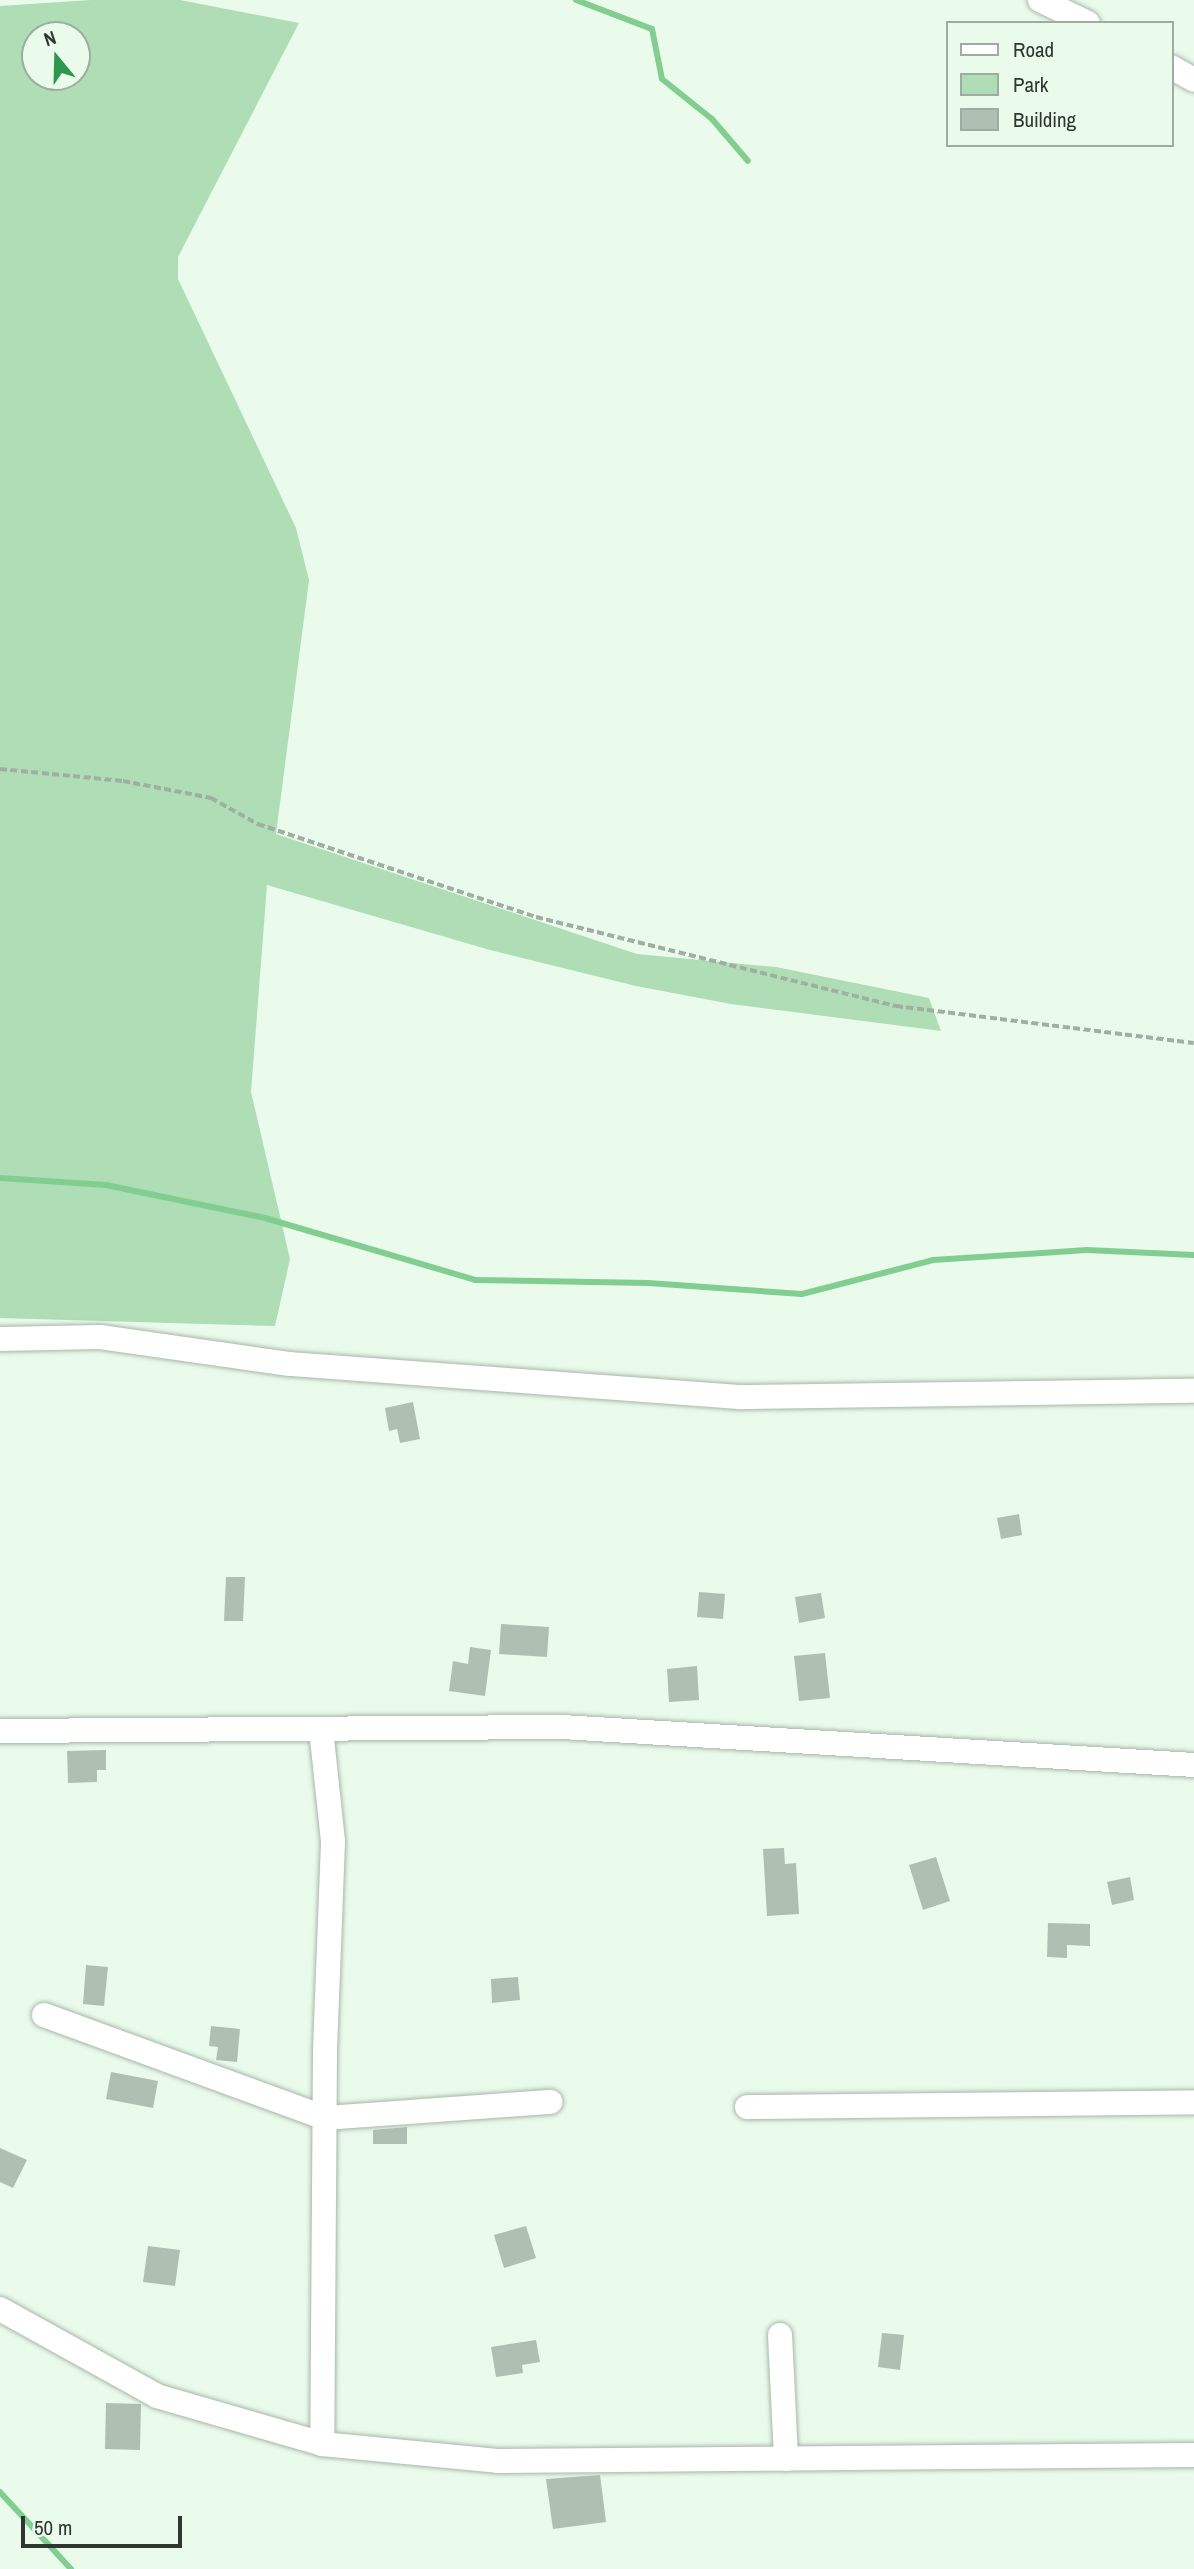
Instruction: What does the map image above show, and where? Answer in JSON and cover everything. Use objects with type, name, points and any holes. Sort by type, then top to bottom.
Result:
[{"type":"street","points":[[1040,0],[1084,21]]},
{"type":"street","points":[[1173,68],[1194,80]]},
{"type":"street","points":[[0,1339],[100,1337],[290,1364],[741,1397],[1194,1391]]},
{"type":"street","points":[[0,1731],[562,1727],[1194,1765]]},
{"type":"street","points":[[321,1728],[332,1842],[325,2119],[322,2444]]},
{"type":"street","points":[[44,2015],[325,2119],[550,2102]]},
{"type":"street","points":[[747,2107],[1194,2102]]},
{"type":"street","points":[[0,2309],[157,2396],[322,2444],[497,2461],[1194,2455]]},
{"type":"street","points":[[780,2334],[786,2459]]},
{"type":"path","points":[[0,769],[123,781],[211,799],[258,824],[536,917],[896,1006],[1194,1043]]},
{"type":"green space","points":[[91,0],[180,0],[299,23],[178,257],[178,279],[296,528],[309,580],[276,834],[637,954],[776,967],[929,998],[941,1031],[731,1004],[636,986],[490,950],[267,885],[251,1092],[290,1259],[275,1326],[0,1318],[0,6]]},
{"type":"building","points":[[413,1402],[420,1439],[400,1443],[397,1429],[389,1431],[385,1408]]},
{"type":"building","points":[[1019,1514],[1022,1535],[1001,1539],[997,1518]]},
{"type":"building","points":[[226,1577],[245,1577],[243,1621],[224,1621]]},
{"type":"building","points":[[699,1592],[725,1594],[723,1619],[697,1617]]},
{"type":"building","points":[[821,1593],[825,1618],[799,1623],[795,1597]]},
{"type":"building","points":[[501,1624],[549,1627],[547,1657],[499,1654]]},
{"type":"building","points":[[470,1647],[491,1650],[485,1696],[449,1691],[453,1661],[468,1664]]},
{"type":"building","points":[[825,1653],[830,1698],[799,1701],[794,1656]]},
{"type":"building","points":[[697,1666],[699,1700],[669,1702],[667,1669]]},
{"type":"building","points":[[106,1750],[106,1770],[97,1770],[97,1782],[68,1783],[67,1751]]},
{"type":"building","points":[[784,1848],[785,1864],[796,1863],[799,1914],[767,1916],[763,1849]]},
{"type":"building","points":[[936,1857],[950,1901],[923,1910],[909,1865]]},
{"type":"building","points":[[1130,1877],[1134,1900],[1112,1905],[1107,1882]]},
{"type":"building","points":[[1048,1923],[1090,1924],[1090,1946],[1067,1945],[1067,1958],[1047,1957]]},
{"type":"building","points":[[86,1965],[108,1967],[104,2006],[83,2004]]},
{"type":"building","points":[[518,1977],[520,2000],[492,2003],[491,1979]]},
{"type":"building","points":[[211,2026],[240,2029],[237,2062],[216,2060],[218,2047],[209,2046]]},
{"type":"building","points":[[111,2072],[158,2081],[153,2108],[106,2099]]},
{"type":"building","points":[[407,2127],[407,2144],[373,2144],[373,2130]]},
{"type":"building","points":[[0,2148],[27,2160],[13,2188],[0,2182]]},
{"type":"building","points":[[526,2226],[536,2258],[504,2268],[494,2235]]},
{"type":"building","points":[[148,2246],[180,2250],[175,2286],[143,2282]]},
{"type":"building","points":[[882,2333],[904,2335],[900,2370],[878,2367]]},
{"type":"building","points":[[536,2340],[540,2362],[522,2365],[523,2373],[496,2377],[491,2347]]},
{"type":"building","points":[[106,2403],[141,2404],[140,2450],[105,2449]]},
{"type":"building","points":[[600,2475],[606,2522],[553,2529],[546,2479]]},
{"type":"waterway","points":[[576,0],[652,29],[662,79],[712,119],[748,161]]},
{"type":"waterway","points":[[0,1178],[106,1185],[265,1218],[475,1280],[648,1283],[802,1294],[933,1260],[1087,1250],[1194,1255]]},
{"type":"waterway","points":[[0,2492],[71,2569]]}]
